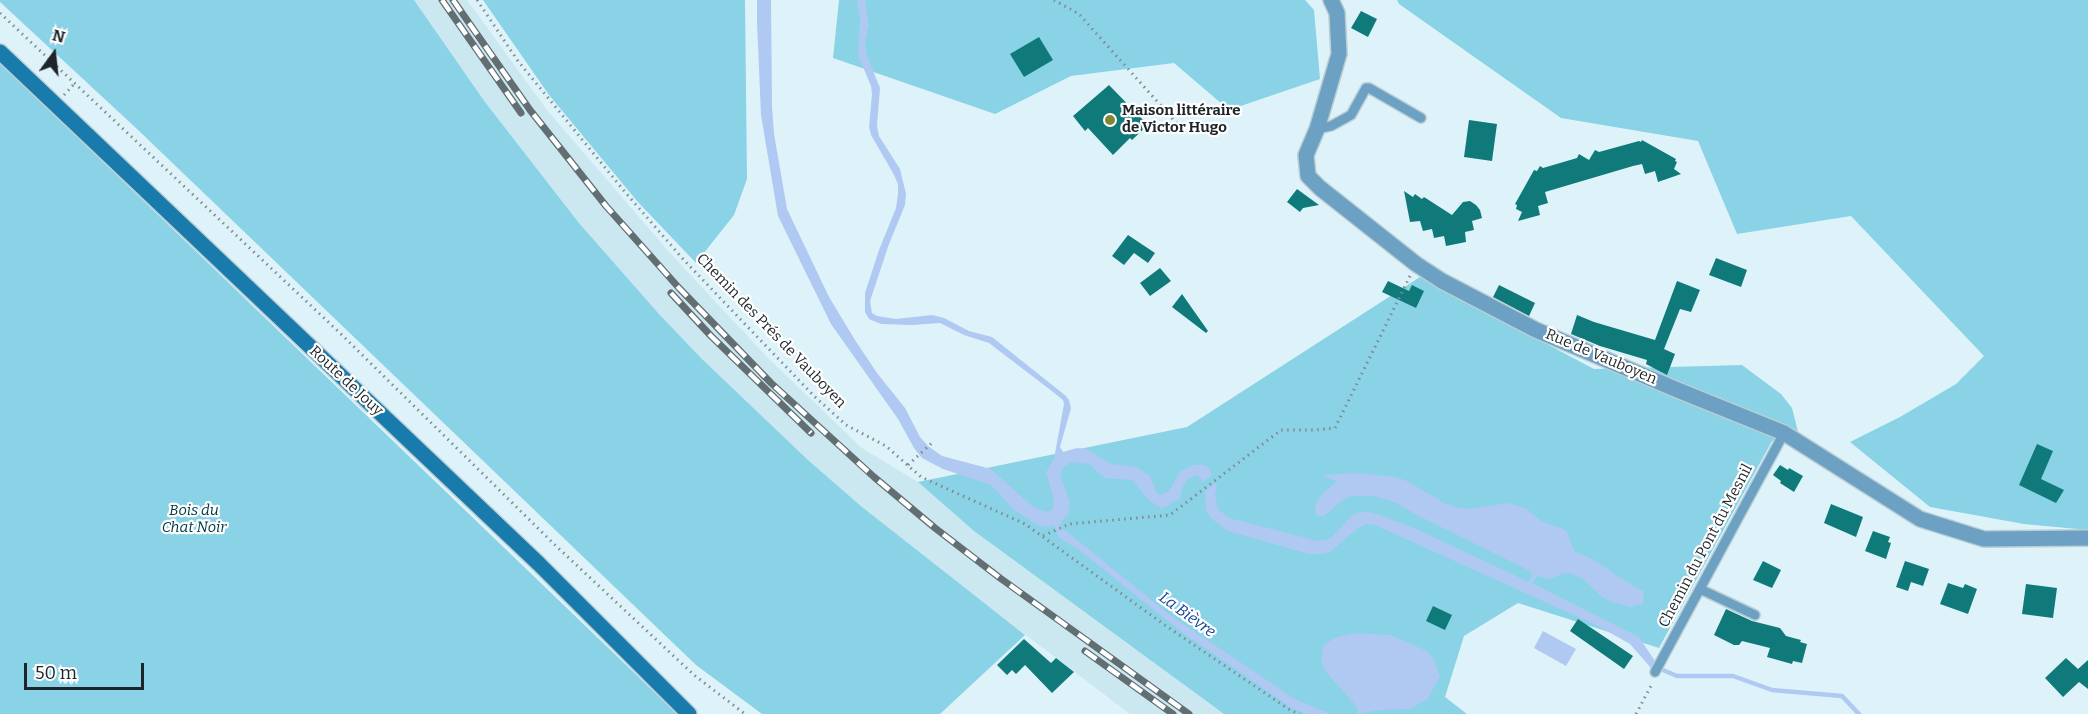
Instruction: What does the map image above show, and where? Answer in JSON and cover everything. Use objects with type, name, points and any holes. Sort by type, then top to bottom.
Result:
[{"type":"main road","name":"Route de Jouy","points":[[0,52],[538,564],[688,714]]},
{"type":"street","name":"Rue de Vauboyen","points":[[1330,0],[1337,13],[1340,54],[1317,129],[1306,155],[1308,176],[1416,264],[1442,281],[1536,330],[1784,433],[1920,519],[1984,539],[2088,538]]},
{"type":"lane","points":[[1317,129],[1330,126],[1351,115],[1366,88],[1421,118]]},
{"type":"lane","name":"Chemin du Pont du Mesnil","points":[[1657,669],[1784,433]]},
{"type":"lane","points":[[1700,589],[1755,615]]},
{"type":"path","name":"Chemin des Prés de Vauboyen","points":[[477,0],[518,61],[683,259],[814,396],[846,425],[886,446],[921,477],[1025,524],[1169,628],[1290,710],[1300,714]]},
{"type":"path","points":[[1054,0],[1079,14],[1180,127]]},
{"type":"path","points":[[0,13],[340,334],[555,545],[694,675],[745,714]]},
{"type":"path","points":[[1043,536],[1070,524],[1170,515],[1281,430],[1335,428],[1416,264]]},
{"type":"path","points":[[908,465],[934,441]]},
{"type":"path","points":[[1636,714],[1655,678],[1657,669]]},
{"type":"shaded area","points":[[414,0],[467,0],[547,110],[670,253],[769,359],[862,448],[918,482],[974,531],[1224,714],[1130,714],[927,560],[808,460],[702,359],[579,223],[485,102]]},
{"type":"shaded area","points":[[757,0],[771,0],[774,134],[787,209],[829,297],[855,340],[877,373],[905,408],[920,437],[928,446],[942,456],[991,469],[1032,506],[1045,512],[1050,511],[1054,500],[1046,472],[1054,459],[1064,404],[1063,400],[989,343],[964,335],[940,323],[881,324],[869,319],[865,312],[865,293],[896,208],[898,184],[871,135],[869,127],[872,94],[858,55],[860,18],[857,0],[865,0],[869,25],[865,41],[866,53],[880,88],[877,126],[879,136],[900,169],[906,194],[905,205],[870,301],[872,313],[896,319],[932,315],[944,318],[969,331],[992,337],[1069,400],[1071,408],[1060,447],[1063,452],[1077,448],[1086,449],[1111,464],[1137,467],[1150,476],[1157,493],[1161,495],[1169,491],[1180,472],[1192,465],[1205,465],[1212,475],[1203,482],[1198,475],[1189,478],[1183,486],[1180,498],[1162,509],[1149,500],[1132,480],[1105,478],[1089,464],[1071,462],[1062,469],[1060,475],[1070,502],[1068,515],[1061,521],[1062,524],[1041,527],[1015,511],[991,485],[943,469],[922,458],[898,419],[831,324],[778,216],[761,115]]},
{"type":"shaded area","points":[[1359,473],[1396,477],[1455,507],[1470,509],[1508,503],[1527,509],[1541,521],[1563,529],[1567,532],[1575,552],[1593,559],[1644,592],[1643,604],[1631,607],[1611,602],[1582,578],[1570,573],[1550,579],[1537,576],[1532,583],[1639,637],[1655,661],[1653,666],[1651,668],[1630,644],[1598,626],[1375,525],[1366,524],[1358,528],[1330,552],[1309,554],[1228,531],[1212,519],[1206,510],[1205,491],[1217,482],[1215,495],[1218,509],[1229,518],[1318,541],[1326,540],[1334,535],[1352,515],[1368,512],[1416,529],[1529,582],[1532,574],[1530,571],[1397,503],[1374,496],[1350,496],[1324,516],[1315,514],[1316,503],[1323,493],[1337,481],[1324,477],[1324,475]]},
{"type":"shaded area","points":[[1066,531],[1170,615],[1295,699],[1331,714],[1307,714],[1293,709],[1179,630],[1082,552],[1058,537],[1057,532]]},
{"type":"shaded area","points":[[1543,631],[1576,649],[1566,666],[1534,648]]},
{"type":"shaded area","points":[[1353,633],[1390,635],[1427,651],[1434,660],[1440,677],[1428,698],[1411,709],[1380,710],[1357,714],[1358,708],[1325,671],[1321,659],[1324,645],[1334,638]]},
{"type":"green space","points":[[0,0],[414,0],[485,102],[579,223],[702,359],[808,460],[862,507],[1025,635],[940,714],[762,714],[696,665]]},
{"type":"green space","points":[[483,0],[745,0],[747,179],[734,215],[696,263],[637,201],[549,95]]},
{"type":"green space","points":[[839,0],[1305,0],[1314,10],[1320,79],[1229,110],[1174,63],[1071,76],[995,114],[833,58]]},
{"type":"green space","points":[[1397,0],[2088,0],[2088,530],[2024,524],[1930,507],[1850,442],[1900,417],[1956,384],[1984,356],[1851,216],[1737,234],[1698,141],[1561,118],[1399,4]]},
{"type":"green space","name":"Bois du Chat Noir","points":[[0,63],[677,714],[0,714]]},
{"type":"green space","points":[[1420,277],[1594,369],[1742,365],[1781,394],[1792,408],[1798,432],[1772,441],[1659,648],[1518,603],[1464,636],[1445,697],[1467,714],[1224,714],[974,531],[918,482],[1187,427]]},
{"type":"building","points":[[1361,11],[1377,19],[1368,37],[1351,28]]},
{"type":"building","points":[[1039,37],[1053,60],[1024,77],[1010,54]]},
{"type":"building","name":"Maison littéraire de Victor Hugo","points":[[1109,85],[1148,125],[1132,140],[1130,138],[1113,155],[1088,128],[1085,131],[1073,116]]},
{"type":"building","points":[[1469,120],[1497,124],[1492,161],[1464,157]]},
{"type":"building","points":[[1642,140],[1676,159],[1674,169],[1681,174],[1658,182],[1655,171],[1645,174],[1642,164],[1633,166],[1545,192],[1548,203],[1538,206],[1540,215],[1518,221],[1522,212],[1516,209],[1515,204],[1534,170],[1537,171],[1540,166],[1543,168],[1577,158],[1579,154],[1589,160],[1595,150],[1599,152]]},
{"type":"building","points":[[1297,189],[1319,205],[1303,208],[1300,212],[1287,202]]},
{"type":"building","points":[[1404,191],[1413,197],[1415,194],[1422,199],[1424,197],[1452,215],[1463,202],[1470,201],[1480,210],[1482,218],[1472,221],[1474,230],[1465,232],[1466,242],[1446,246],[1444,236],[1434,238],[1432,229],[1423,231],[1420,221],[1410,222]]},
{"type":"building","points":[[1128,235],[1155,253],[1148,263],[1134,253],[1124,265],[1112,256]]},
{"type":"building","points":[[1716,258],[1747,270],[1741,287],[1709,275]]},
{"type":"building","points":[[1160,268],[1171,281],[1150,296],[1140,283]]},
{"type":"building","points":[[1388,281],[1409,291],[1412,285],[1424,291],[1416,308],[1382,292]]},
{"type":"building","points":[[1677,281],[1700,290],[1691,312],[1680,309],[1664,349],[1675,354],[1667,375],[1646,364],[1647,360],[1600,346],[1571,334],[1577,315],[1655,340]]},
{"type":"building","points":[[1499,285],[1535,303],[1529,316],[1493,297]]},
{"type":"building","points":[[1182,294],[1208,331],[1206,333],[1172,307]]},
{"type":"building","points":[[2037,444],[2053,451],[2041,479],[2064,490],[2056,503],[2019,485]]},
{"type":"building","points":[[1780,465],[1803,476],[1794,492],[1780,483],[1781,481],[1773,475]]},
{"type":"building","points":[[1831,504],[1863,517],[1856,537],[1824,523]]},
{"type":"building","points":[[1873,531],[1890,537],[1888,542],[1891,543],[1886,559],[1865,551]]},
{"type":"building","points":[[1763,561],[1781,570],[1772,588],[1753,580]]},
{"type":"building","points":[[1905,561],[1929,569],[1923,586],[1911,582],[1908,591],[1896,587]]},
{"type":"building","points":[[1948,583],[1963,588],[1965,584],[1977,589],[1968,614],[1940,604]]},
{"type":"building","points":[[2026,584],[2057,588],[2053,618],[2022,614]]},
{"type":"building","points":[[1433,606],[1452,615],[1445,630],[1426,621]]},
{"type":"building","points":[[1726,609],[1752,621],[1780,628],[1786,636],[1807,644],[1802,663],[1793,661],[1792,664],[1767,657],[1770,648],[1742,641],[1739,645],[1734,645],[1714,635]]},
{"type":"building","points":[[1578,619],[1633,656],[1624,669],[1570,631]]},
{"type":"building","points":[[1024,639],[1051,663],[1056,658],[1074,672],[1052,693],[1025,665],[1016,674],[1012,670],[1007,675],[997,665]]},
{"type":"building","points":[[2066,658],[2078,669],[2088,660],[2088,689],[2079,682],[2063,697],[2045,678]]},
{"type":"waterway","name":"La Bièvre","points":[[1053,521],[1064,535]]},
{"type":"waterway","points":[[1656,667],[1677,676],[1733,676],[1772,690],[1842,696],[1859,714]]},
{"type":"railway","points":[[442,0],[521,113]]},
{"type":"railway","points":[[453,0],[530,110],[606,206],[679,288],[771,383],[874,477],[935,528],[1000,578],[1189,714]]},
{"type":"railway","points":[[671,293],[711,336],[811,433]]},
{"type":"railway","points":[[1085,651],[1173,714]]},
{"type":"place","name":"Maison littéraire de Victor Hugo","points":[[1110,120]]}]
